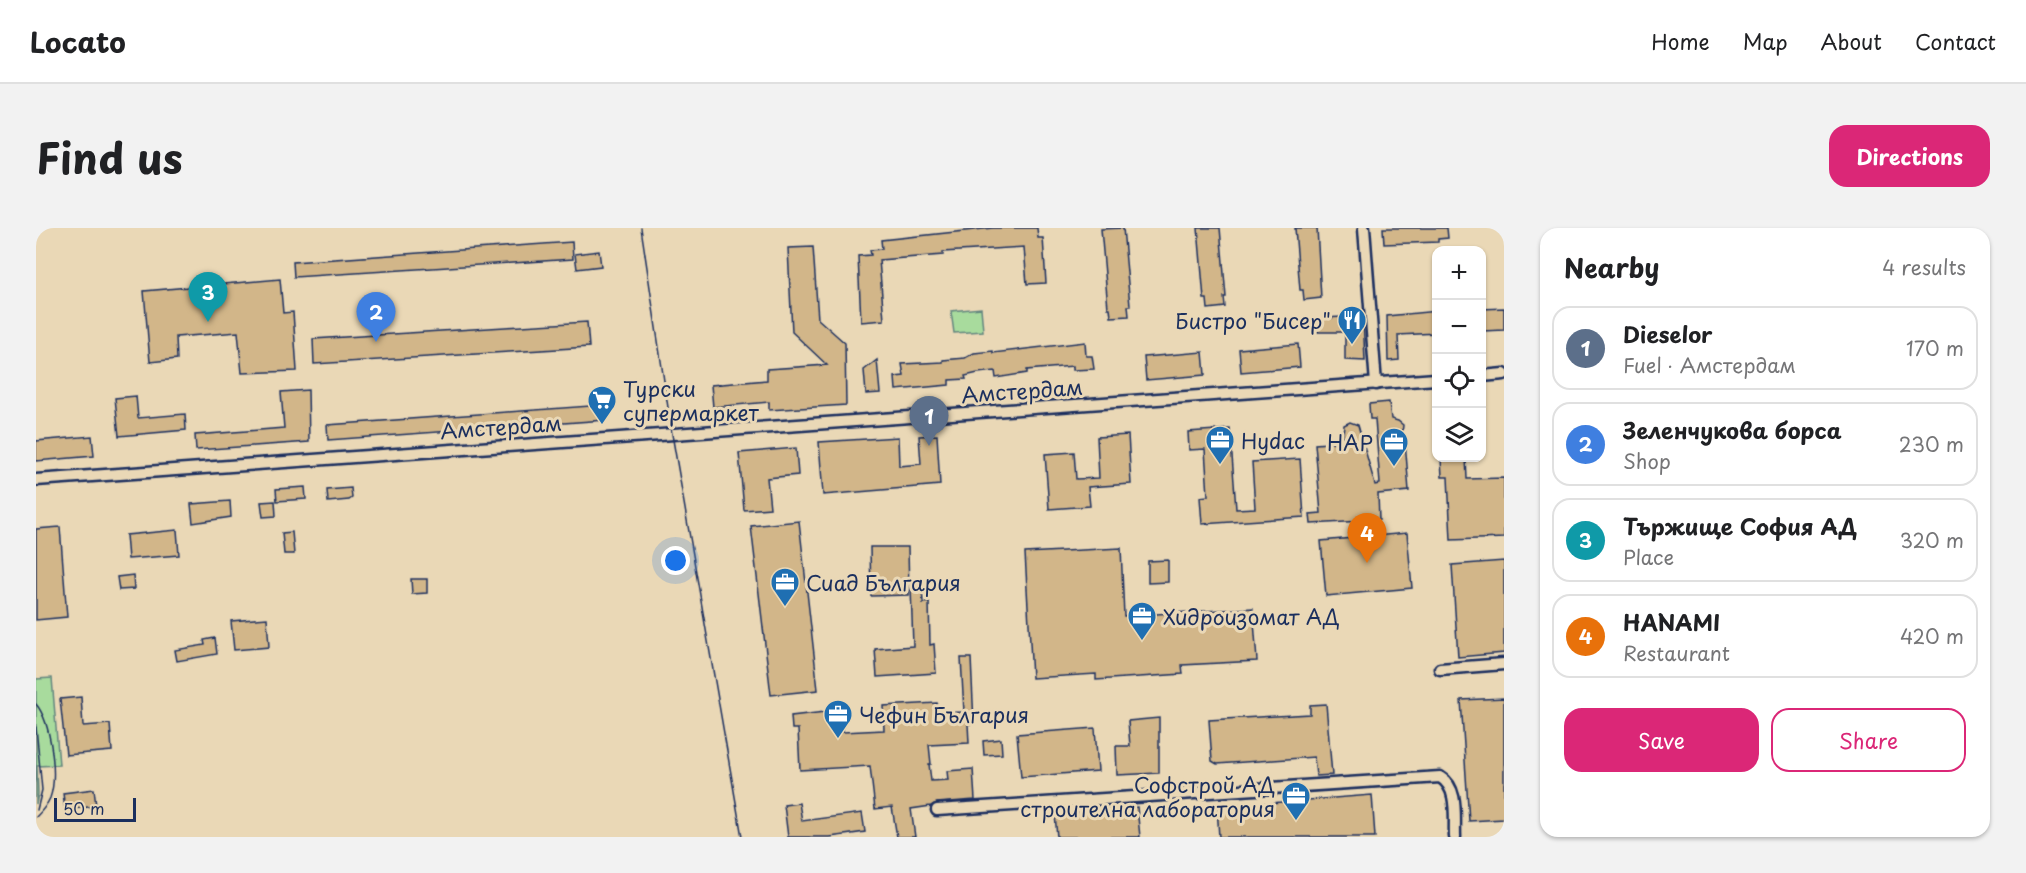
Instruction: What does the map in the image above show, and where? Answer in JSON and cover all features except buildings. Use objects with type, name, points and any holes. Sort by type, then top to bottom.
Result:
[{"type":"street","points":[[1364,228],[1376,384]]},
{"type":"street","points":[[1486,376],[1504,374]]},
{"type":"street","name":"Амстердам","points":[[36,480],[1432,379]]},
{"type":"street","points":[[1440,669],[1504,664]]},
{"type":"street","points":[[937,810],[1440,777],[1447,781],[1452,793],[1455,837]]},
{"type":"green space","points":[[981,308],[983,331],[954,333],[951,311]]},
{"type":"green space","points":[[52,678],[59,765],[37,766],[36,804],[36,679]]},
{"type":"tram line","points":[[641,228],[672,434],[742,837]]},
{"type":"tram line","points":[[36,704],[46,723],[53,763],[50,798],[36,817]]},
{"type":"tram line","points":[[36,727],[42,790],[37,810]]},
{"type":"place","name":"Тържище София АД","points":[[208,322]]},
{"type":"place","name":"Зеленчукова борса","points":[[376,342]]},
{"type":"place","name":"Бистро \"Бисер\"","points":[[1352,346]]},
{"type":"place","name":"Турски супермаркет","points":[[602,426]]},
{"type":"place","name":"Dieselor","points":[[929,446]]},
{"type":"place","name":"Hydac","points":[[1220,466]]},
{"type":"place","name":"НАР","points":[[1394,468]]},
{"type":"place","name":"HANAMI","points":[[1367,563]]},
{"type":"place","name":"Сиад България","points":[[785,608]]},
{"type":"place","name":"Хидроизомат АД","points":[[1142,642]]},
{"type":"place","name":"Чефин България","points":[[838,740]]},
{"type":"place","name":"Софстрой АД строителна лаборатория","points":[[1296,822]]}]
